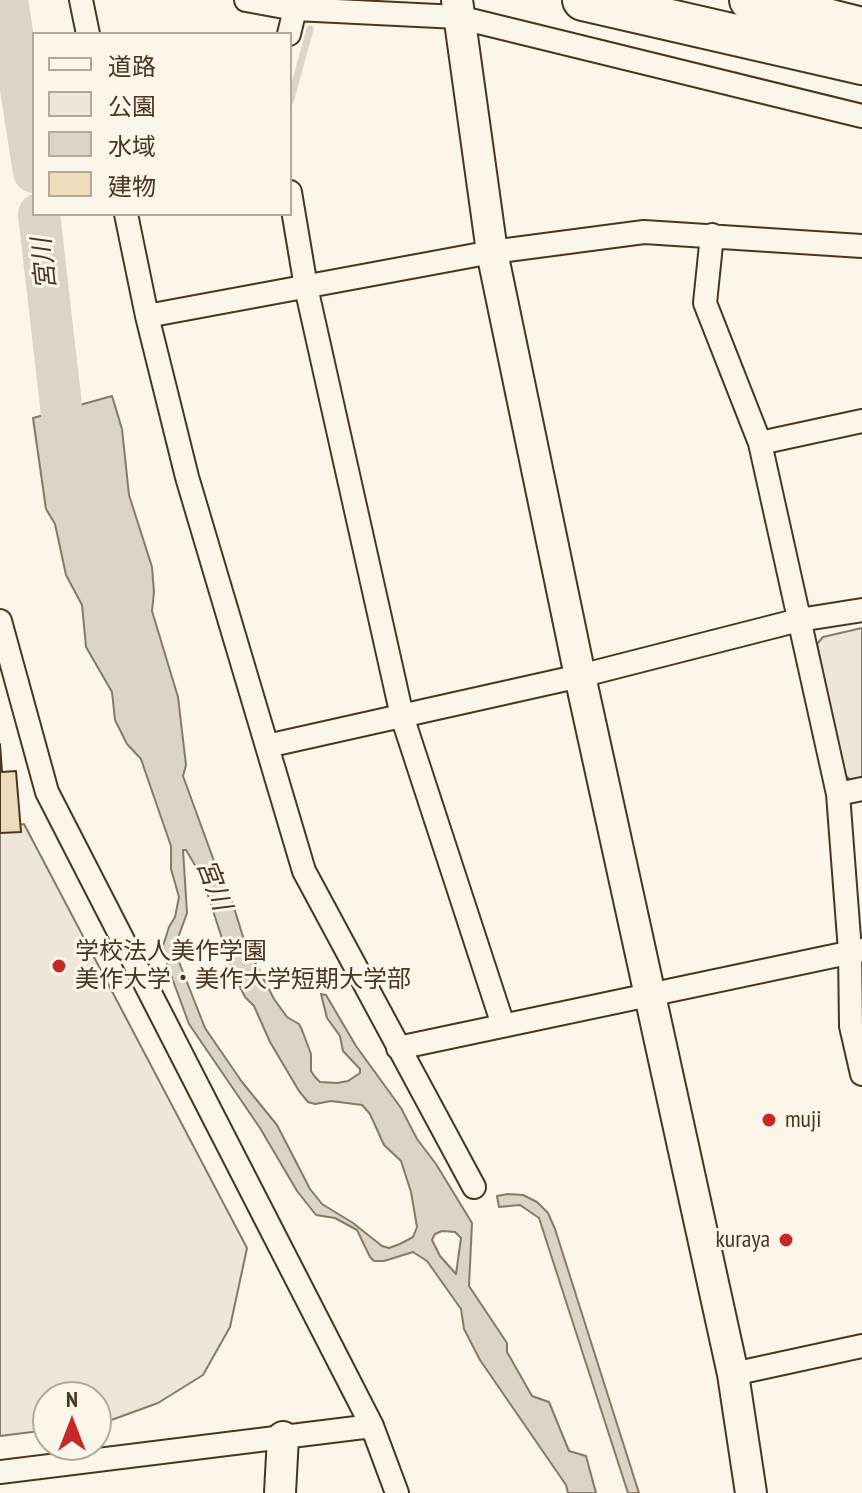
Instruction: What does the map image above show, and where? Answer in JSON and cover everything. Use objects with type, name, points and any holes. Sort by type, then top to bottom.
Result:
[{"type":"highway","points":[[583,0],[862,64]]},
{"type":"highway","points":[[750,0],[862,28]]},
{"type":"street","points":[[81,0],[88,32]]},
{"type":"street","points":[[246,0],[295,9],[458,9],[862,116]]},
{"type":"street","points":[[289,32],[295,9]]},
{"type":"street","points":[[458,9],[492,252],[648,993],[733,1374],[751,1493]]},
{"type":"street","points":[[292,204],[306,287],[402,716],[503,1025]]},
{"type":"street","points":[[126,216],[147,316],[187,477],[304,871],[474,1187]]},
{"type":"street","points":[[147,316],[492,252],[644,232],[862,246]]},
{"type":"street","points":[[712,235],[705,303],[760,443],[838,794],[856,950],[851,1026],[862,1074]]},
{"type":"street","points":[[760,443],[862,421]]},
{"type":"street","points":[[267,746],[580,676],[799,620],[862,610]]},
{"type":"street","points":[[0,621],[47,792],[372,1426],[397,1493]]},
{"type":"street","points":[[838,794],[862,789]]},
{"type":"street","points":[[398,1048],[856,950]]},
{"type":"street","points":[[733,1374],[862,1346]]},
{"type":"street","points":[[0,1472],[372,1426]]},
{"type":"street","points":[[280,1493],[283,1437]]},
{"type":"green space","points":[[862,628],[862,779],[853,781],[844,775],[817,644],[823,637]]},
{"type":"green space","name":"学校法人美作学園 美作大学・美作大学短期大学部","points":[[24,824],[247,1248],[230,1327],[203,1375],[158,1403],[112,1420],[112,1381],[32,1381],[32,1432],[0,1436],[0,826]]},
{"type":"water","points":[[112,396],[122,429],[129,495],[152,567],[152,611],[178,697],[186,765],[183,776],[222,883],[231,898],[245,943],[274,999],[287,1017],[299,1024],[311,1054],[311,1071],[315,1077],[320,1082],[337,1083],[348,1081],[360,1073],[360,1069],[343,1051],[340,1036],[327,1018],[321,994],[326,995],[356,1046],[401,1108],[417,1139],[472,1223],[469,1286],[507,1343],[507,1352],[532,1396],[549,1402],[569,1451],[586,1456],[596,1493],[568,1493],[566,1485],[480,1360],[464,1329],[461,1309],[427,1261],[413,1252],[374,1261],[357,1230],[335,1218],[316,1215],[297,1191],[260,1128],[189,1024],[163,946],[175,917],[179,897],[171,869],[171,846],[141,759],[127,744],[115,720],[112,692],[86,647],[82,605],[66,575],[55,524],[46,509],[33,418]],"holes":[[[183,850],[186,850],[202,877],[234,975],[299,1091],[308,1102],[315,1104],[331,1101],[362,1105],[370,1114],[384,1145],[401,1161],[411,1192],[417,1227],[413,1237],[389,1248],[382,1246],[322,1204],[310,1189],[277,1125],[242,1082],[205,1028],[174,949],[187,913]],[[455,1232],[461,1238],[456,1274],[440,1256],[432,1240],[435,1234]]]},
{"type":"water","points":[[523,1195],[537,1202],[548,1213],[639,1493],[628,1493],[539,1218],[520,1205],[499,1207],[497,1196]]},
{"type":"building","points":[[0,744],[2,772],[16,771],[21,832],[0,833]]},
{"type":"waterway","name":"宮川","points":[[7,0],[32,159]]},
{"type":"waterway","points":[[292,95],[310,29]]},
{"type":"waterway","name":"宮川","points":[[39,216],[68,467]]},
{"type":"place","name":"学校法人美作学園 美作大学・美作大学短期大学部","points":[[59,966]]},
{"type":"place","name":"muji","points":[[769,1120]]},
{"type":"place","name":"kuraya","points":[[786,1240]]}]
